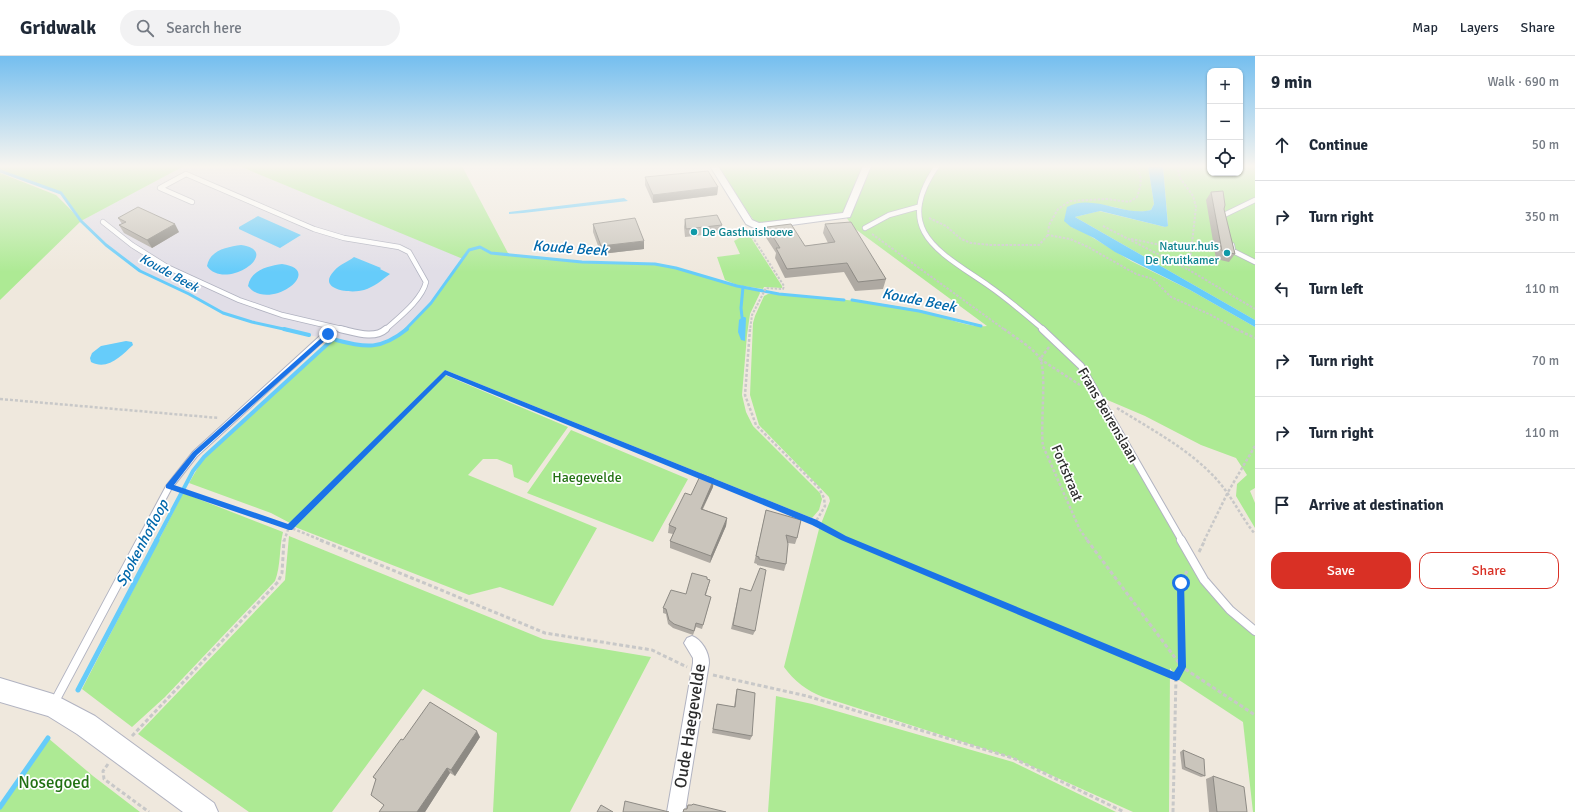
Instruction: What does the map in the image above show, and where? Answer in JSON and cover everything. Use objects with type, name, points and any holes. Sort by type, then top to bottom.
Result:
[{"type":"street","points":[[736,201],[749,222],[753,225],[762,226],[847,215],[853,201]]},
{"type":"street","name":"Oude Haegevelde","points":[[676,812],[700,672],[701,656],[692,643]]},
{"type":"street","points":[[0,690],[52,706],[86,725],[120,748],[206,812]]},
{"type":"lane","points":[[103,222],[132,245],[167,266],[232,297],[282,316],[334,328],[371,335],[383,332],[401,316],[424,290],[426,282],[409,252],[399,247],[344,238],[314,229],[249,201]]},
{"type":"lane","name":"Frans Beirenslaan","points":[[920,201],[918,215],[922,230],[933,246],[1003,296],[1055,340],[1081,366],[1204,580],[1225,605],[1255,631]]},
{"type":"lane","points":[[1224,223],[1222,216],[1252,201]]},
{"type":"lane","points":[[865,228],[889,215],[918,207]]},
{"type":"lane","points":[[1229,237],[1234,251],[1255,262]]},
{"type":"lane","points":[[52,706],[169,486],[195,454],[334,328]]},
{"type":"path","points":[[918,215],[940,222],[951,229],[961,239],[983,245],[1039,245],[1048,235],[1049,225],[1058,209],[1070,201]]},
{"type":"path","points":[[1189,270],[1196,207],[1194,201]]},
{"type":"path","points":[[1103,226],[1189,270],[1255,309]]},
{"type":"path","points":[[865,228],[1028,347],[1040,359],[1161,436],[1201,465],[1228,492],[1255,534]]},
{"type":"path","points":[[1048,235],[1070,239],[1088,247],[1136,274],[1153,279],[1171,297],[1212,315],[1246,335],[1255,338]]},
{"type":"path","points":[[1128,239],[1191,251]]},
{"type":"path","points":[[754,241],[784,286],[783,289],[769,288],[764,291],[752,315],[750,323],[746,395],[756,425],[819,488],[826,500],[825,509],[815,523]]},
{"type":"path","name":"Fortstraat","points":[[1040,359],[1043,372],[1041,434],[1043,446],[1080,530],[1182,667],[1255,715]]},
{"type":"path","points":[[150,812],[104,779],[102,771],[120,748],[278,582],[282,573],[284,541],[289,527],[445,372],[815,523],[844,538],[1176,677]]},
{"type":"path","points":[[0,399],[218,418],[232,421]]},
{"type":"path","points":[[1173,812],[1176,677],[1182,667],[1181,583],[1183,576],[1194,563],[1228,492],[1255,446]]},
{"type":"path","points":[[169,486],[289,527],[544,633],[652,650],[700,672],[808,696],[1013,758],[1124,812]]},
{"type":"shaded area","points":[[118,201],[325,201],[463,258],[417,320],[395,338],[384,344],[370,347],[284,330],[223,313],[189,294],[140,271],[106,245],[81,221]]},
{"type":"green space","points":[[0,201],[62,201],[76,215],[67,201],[118,201],[81,221],[0,300]]},
{"type":"green space","points":[[324,201],[481,201],[509,255],[582,262],[655,264],[676,268],[737,286],[759,290],[760,293],[750,314],[747,335],[742,395],[746,412],[753,426],[820,493],[822,499],[819,510],[812,518],[445,370],[290,523],[271,513],[189,483],[204,457],[333,339],[358,345],[378,346],[395,338],[406,330],[428,307],[463,259]]},
{"type":"green space","points":[[741,201],[1154,201],[1151,210],[1137,212],[1100,205],[1077,204],[1071,227],[1082,231],[1131,261],[1190,290],[1255,327],[1255,488],[1250,491],[1255,503],[1255,528],[1236,496],[1237,484],[1247,475],[1236,458],[1201,445],[1145,416],[1098,396],[1204,580],[1255,631],[1255,812],[1253,812],[1243,722],[1179,680],[1170,668],[1169,812],[1133,812],[1013,758],[823,697],[801,685],[792,677],[784,667],[819,529],[830,501],[829,497],[759,425],[750,395],[753,323],[764,296],[768,294],[779,294],[884,304],[919,310],[970,325],[987,326],[854,228],[843,213],[763,223],[754,221]]},
{"type":"green space","points":[[1166,201],[1255,201],[1255,320],[1075,217],[1099,211],[1165,227],[1168,225]]},
{"type":"green space","points":[[748,233],[782,288],[764,287],[763,289],[737,285],[725,280],[717,257],[740,254],[734,241]]},
{"type":"green space","points":[[445,375],[568,427],[528,483],[514,477],[512,465],[497,459],[483,459],[468,475],[597,528],[553,606],[500,587],[469,595],[295,527]]},
{"type":"green space","name":"Haegevelde","points":[[571,430],[688,479],[653,542],[527,493]]},
{"type":"green space","points":[[183,493],[283,532],[277,575],[275,581],[165,697],[132,727],[82,689]]},
{"type":"green space","points":[[289,536],[543,639],[651,657],[570,812],[493,812],[497,733],[423,689],[332,812],[249,812],[138,734],[285,580]]},
{"type":"green space","points":[[776,696],[812,704],[1013,762],[1116,812],[768,812]]},
{"type":"green space","name":"Nosegoed","points":[[48,738],[93,776],[140,812],[0,812],[0,807]]},
{"type":"water","points":[[597,201],[626,201],[523,213],[509,214],[509,212]]},
{"type":"water","points":[[1154,201],[1166,201],[1168,226],[1165,227],[1100,211],[1075,217],[1255,320],[1255,327],[1190,290],[1115,252],[1094,238],[1071,227],[1064,221],[1067,207],[1077,203],[1098,204],[1130,211],[1151,210]]},
{"type":"water","points":[[258,216],[301,235],[280,248],[239,229],[239,227]]},
{"type":"water","points":[[241,245],[253,249],[256,254],[254,261],[247,268],[226,275],[215,273],[207,266],[215,253],[225,248]]},
{"type":"water","points":[[354,257],[381,268],[380,269],[390,274],[375,285],[364,290],[344,291],[332,286],[329,283],[330,277],[334,271]]},
{"type":"water","points":[[282,264],[294,268],[298,274],[296,281],[289,287],[268,295],[257,293],[248,286],[256,273],[271,266]]},
{"type":"water","points":[[742,317],[746,318],[745,341],[741,340],[738,332],[739,320]]},
{"type":"water","points":[[126,341],[132,342],[133,345],[114,361],[103,365],[91,362],[90,358],[92,353],[101,346]]},
{"type":"building","points":[[1213,201],[1224,201],[1224,209],[1235,254],[1222,251]]},
{"type":"building","points":[[138,207],[175,224],[147,240],[119,225],[126,222],[118,218]]},
{"type":"building","points":[[717,215],[722,225],[686,229],[685,219]]},
{"type":"building","points":[[635,218],[644,241],[601,246],[593,224]]},
{"type":"building","points":[[851,222],[886,279],[858,282],[847,263],[787,269],[776,248],[780,248],[767,227],[791,224],[805,246],[835,242],[825,224]]},
{"type":"building","points":[[701,474],[714,479],[701,509],[727,518],[711,556],[670,541],[676,528],[669,525],[685,493],[691,495]]},
{"type":"building","points":[[766,510],[801,520],[797,538],[786,535],[788,544],[786,564],[759,559],[759,557],[756,556]]},
{"type":"building","points":[[760,568],[766,570],[755,631],[733,625],[740,588],[751,591]]},
{"type":"building","points":[[692,573],[707,577],[707,579],[710,580],[705,595],[711,597],[703,625],[696,623],[694,631],[674,624],[669,620],[666,609],[663,608],[671,590],[686,594]]},
{"type":"building","points":[[737,689],[755,693],[752,736],[713,729],[717,704],[735,707]]},
{"type":"building","points":[[430,702],[477,731],[451,770],[447,768],[417,812],[379,812],[384,805],[371,795],[376,779],[373,777],[401,739],[403,740]]},
{"type":"building","points":[[1183,750],[1204,759],[1205,776],[1185,767]]},
{"type":"building","points":[[1213,776],[1244,787],[1247,812],[1217,812]]},
{"type":"building","points":[[625,801],[669,812],[623,812]]},
{"type":"building","points":[[693,804],[726,812],[683,812],[684,809],[687,809],[688,805]]},
{"type":"building","points":[[601,805],[613,812],[597,812]]},
{"type":"waterway","name":"Koude Beek","points":[[67,201],[81,221],[106,245],[140,271],[189,294],[223,313],[252,322],[288,330]]},
{"type":"waterway","name":"Koude Beek","points":[[405,330],[431,303],[469,250],[480,247],[491,253],[582,262],[655,264],[676,268],[743,287]]},
{"type":"waterway","points":[[742,317],[741,308],[743,287]]},
{"type":"waterway","name":"Koude Beek","points":[[743,287],[779,294],[844,300]]},
{"type":"waterway","name":"Koude Beek","points":[[852,300],[919,311],[981,326]]},
{"type":"waterway","name":"Koude Beek","points":[[284,329],[309,335]]},
{"type":"waterway","name":"Koude Beek","points":[[336,340],[365,346],[381,344],[398,336],[407,329]]},
{"type":"waterway","name":"Spokenhofloop","points":[[156,541],[193,471],[204,457],[333,339]]},
{"type":"waterway","name":"Spokenhofloop","points":[[78,690],[157,540]]},
{"type":"waterway","name":"Spokenhofloop","points":[[0,807],[48,738]]},
{"type":"place","name":"De Gasthuishoeve","points":[[694,232]]},
{"type":"place","name":"Natuur.huis De Kruitkamer","points":[[1227,253]]},
{"type":"route","points":[[328,334],[195,454],[169,486],[289,527],[445,372],[815,523],[844,538],[1176,677],[1182,667],[1181,583]]}]
